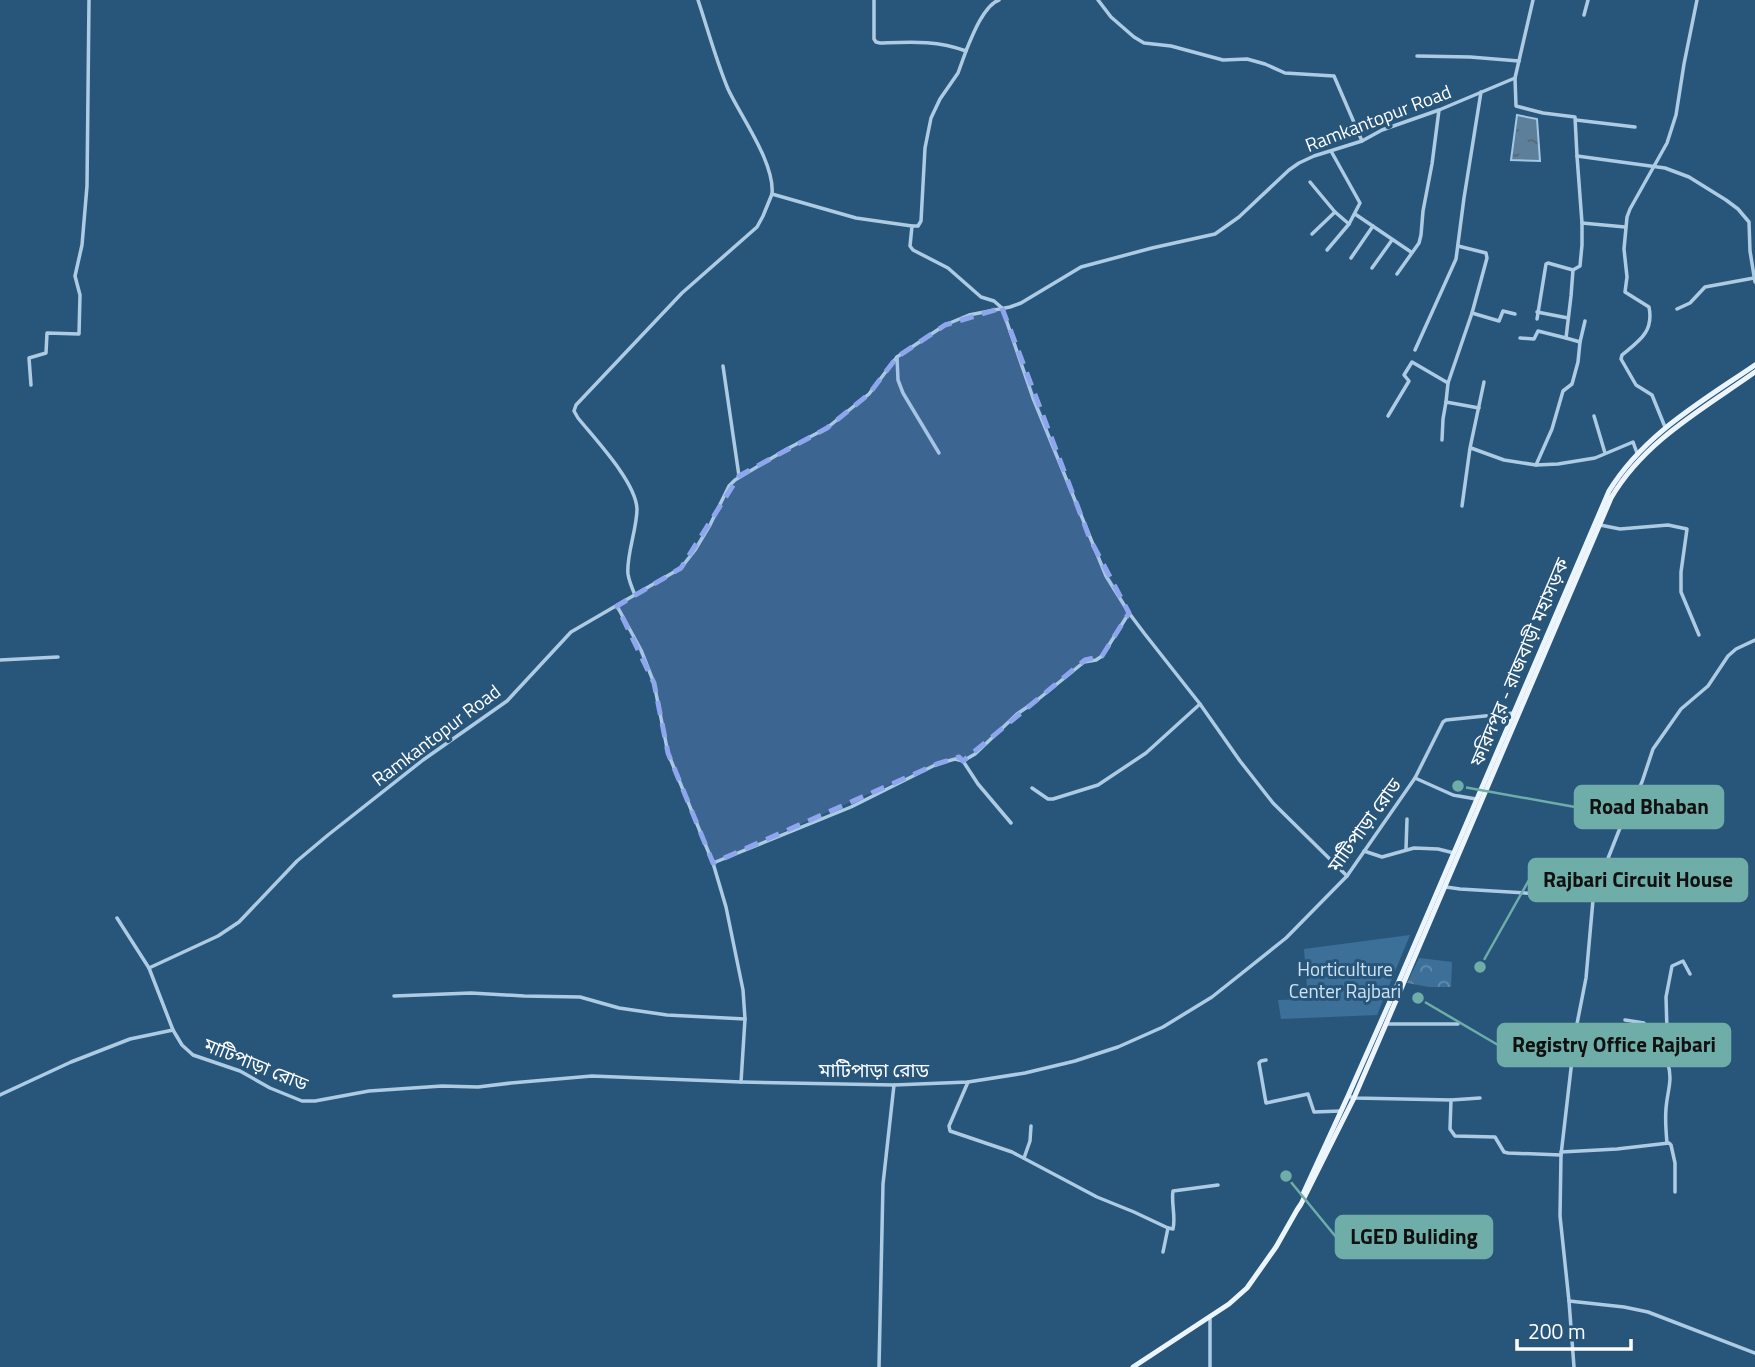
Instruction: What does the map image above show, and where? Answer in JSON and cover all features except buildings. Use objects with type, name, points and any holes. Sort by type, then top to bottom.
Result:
[{"type":"main road","name":"ফরিদপুর - রাজবাড়ী মহাসড়ক","points":[[1297,1210],[1341,1111],[1351,1097],[1609,491],[1637,453],[1665,427],[1755,365]]},
{"type":"main road","name":"ফরিদপুর - রাজবাড়ী মহাসড়ক","points":[[1297,1210],[1387,1024],[1617,488],[1645,453],[1667,434],[1755,372]]},
{"type":"main road","points":[[1133,1367],[1229,1304],[1247,1288],[1276,1247],[1297,1210]]},
{"type":"street","points":[[31,385],[29,358],[46,353],[47,333],[79,334],[80,295],[75,276],[82,245],[86,186],[89,0]]},
{"type":"street","points":[[635,595],[628,568],[636,524],[635,496],[613,461],[578,418],[574,411],[576,405],[682,293],[757,227],[772,194],[771,178],[765,162],[729,89],[698,0]]},
{"type":"street","points":[[874,0],[876,42],[917,41],[947,44],[966,51]]},
{"type":"street","points":[[772,194],[856,218],[918,226],[921,221],[925,148],[932,118],[940,99],[958,73],[982,18],[992,2],[999,0]]},
{"type":"street","points":[[1098,0],[1111,17],[1143,43],[1223,60],[1247,59],[1285,73],[1334,76],[1362,141]]},
{"type":"street","points":[[1533,0],[1515,78],[1514,105],[1543,113],[1573,116],[1576,120],[1635,127]]},
{"type":"street","points":[[1584,15],[1588,0]]},
{"type":"street","points":[[1665,427],[1652,395],[1636,385],[1621,359],[1622,355],[1645,336],[1650,311],[1649,307],[1624,290],[1627,277],[1624,249],[1630,209],[1667,143],[1676,115],[1697,0]]},
{"type":"street","points":[[1417,56],[1519,61]]},
{"type":"street","name":"Ramkantopur Road","points":[[149,968],[218,936],[239,922],[297,861],[328,835],[423,760],[507,701],[571,632],[681,568],[710,525],[729,486],[739,476],[827,428],[869,394],[897,357],[955,319],[1021,303],[1081,267],[1215,234],[1239,217],[1299,163],[1362,141],[1382,130],[1439,110],[1515,78]]},
{"type":"street","points":[[1415,350],[1456,259],[1481,92]]},
{"type":"street","points":[[1398,274],[1419,243],[1421,235],[1439,110]]},
{"type":"street","points":[[1536,319],[1546,264],[1573,270],[1580,266],[1582,223],[1576,120]]},
{"type":"street","points":[[1326,250],[1349,223],[1360,203],[1331,151]]},
{"type":"street","points":[[1577,156],[1665,167],[1689,177],[1726,200],[1748,220],[1755,280],[1705,287],[1690,303],[1677,309]]},
{"type":"street","points":[[1310,182],[1335,212],[1349,223]]},
{"type":"street","points":[[1312,234],[1335,212]]},
{"type":"street","points":[[1355,214],[1412,252]]},
{"type":"street","points":[[1582,223],[1626,227]]},
{"type":"street","points":[[912,226],[910,246],[914,250],[948,268],[981,297],[1002,308],[1033,398],[1090,539],[1106,576],[1129,613],[1273,803],[1347,876]]},
{"type":"street","points":[[1351,258],[1373,226]]},
{"type":"street","points":[[1749,233],[1755,230]]},
{"type":"street","points":[[1372,268],[1392,240]]},
{"type":"street","points":[[1442,440],[1448,383],[1472,313],[1487,254],[1458,246]]},
{"type":"street","points":[[1566,338],[1573,270]]},
{"type":"street","points":[[1472,313],[1499,321],[1503,311],[1514,314]]},
{"type":"street","points":[[1537,312],[1568,318]]},
{"type":"street","points":[[1536,465],[1552,429],[1563,391],[1572,384],[1585,321]]},
{"type":"street","points":[[1520,338],[1534,339],[1539,331],[1580,342]]},
{"type":"street","points":[[897,357],[900,385],[939,453]]},
{"type":"street","points":[[1388,416],[1409,381],[1404,375],[1412,362],[1448,383]]},
{"type":"street","points":[[723,366],[739,476]]},
{"type":"street","points":[[1462,506],[1470,448],[1484,382]]},
{"type":"street","points":[[1446,402],[1479,408]]},
{"type":"street","points":[[1594,415],[1605,453]]},
{"type":"street","points":[[1470,448],[1504,460],[1536,465],[1594,457],[1633,442],[1637,453]]},
{"type":"street","points":[[1600,524],[1619,528],[1668,525],[1687,529],[1681,592],[1699,635]]},
{"type":"street","points":[[617,606],[641,649],[654,683],[668,753],[713,863],[726,906],[743,990],[745,1019],[741,1082]]},
{"type":"street","points":[[963,761],[975,754],[1017,714],[1084,662],[1102,656],[1129,613]]},
{"type":"street","points":[[1574,1367],[1560,1216],[1561,1154],[1575,1034],[1587,978],[1593,900],[1653,749],[1681,709],[1708,686],[1727,656],[1755,640]]},
{"type":"street","points":[[0,660],[58,657]]},
{"type":"street","points":[[1032,788],[1048,799],[1053,799],[1098,785],[1146,753],[1200,704]]},
{"type":"street","points":[[1415,778],[1446,720],[1514,713]]},
{"type":"street","points":[[713,863],[851,807],[937,764],[955,759],[963,761],[978,784],[1011,823]]},
{"type":"street","name":"মাটিপাড়া রোড","points":[[117,918],[149,968],[173,1030],[192,1055],[240,1071],[270,1088],[302,1101],[369,1091],[442,1086],[478,1087],[592,1076],[894,1085],[968,1082],[1025,1073],[1075,1061],[1163,1027],[1212,997],[1286,938],[1347,876],[1415,778],[1453,795],[1478,799]]},
{"type":"street","points":[[1406,849],[1407,819]]},
{"type":"street","points":[[1364,851],[1387,857],[1406,849],[1430,848],[1454,853]]},
{"type":"street","points":[[1445,887],[1574,896],[1593,900]]},
{"type":"street","points":[[1667,1143],[1666,1109],[1671,1074],[1668,1064],[1666,997],[1672,966],[1683,961],[1690,974]]},
{"type":"street","points":[[394,996],[471,993],[580,997],[619,1008],[667,1015],[745,1019]]},
{"type":"street","points":[[1625,1020],[1644,1023]]},
{"type":"street","points":[[1629,1063],[1635,1022]]},
{"type":"street","points":[[1387,1024],[1458,1024]]},
{"type":"street","points":[[0,1095],[71,1062],[130,1040],[173,1030]]},
{"type":"street","points":[[1575,1034],[1609,1038],[1611,1045],[1630,1047]]},
{"type":"street","points":[[1266,1060],[1259,1063],[1266,1103],[1308,1094],[1314,1112],[1341,1111]]},
{"type":"street","points":[[968,1082],[949,1126],[950,1131],[1024,1158],[1097,1197],[1168,1228],[1172,1229],[1174,1226],[1173,1191],[1218,1185]]},
{"type":"street","points":[[879,1367],[883,1184],[894,1085]]},
{"type":"street","points":[[1351,1097],[1451,1100],[1480,1098]]},
{"type":"street","points":[[1451,1100],[1450,1129],[1455,1136],[1495,1137],[1504,1152],[1508,1153],[1561,1154],[1667,1143],[1671,1145],[1675,1163],[1675,1192]]},
{"type":"street","points":[[1024,1158],[1030,1141],[1031,1126]]},
{"type":"street","points":[[1163,1252],[1168,1228]]},
{"type":"street","points":[[1569,1301],[1648,1312],[1755,1353]]},
{"type":"street","points":[[1210,1317],[1210,1367]]},
{"type":"highlighted area","points":[[1002,308],[1090,539],[1129,613],[1102,656],[1085,660],[963,761],[959,757],[937,764],[713,863],[668,753],[654,683],[617,606],[681,568],[739,476],[827,428],[869,394],[897,357],[945,325]]},
{"type":"green space","name":"Horticulture Center Rajbari","points":[[1410,935],[1377,1015],[1281,1019],[1278,1000],[1308,999],[1304,949]]},
{"type":"green space","points":[[1419,958],[1452,962],[1451,987],[1407,983]]},
{"type":"water","points":[[1517,115],[1537,119],[1540,161],[1511,160]]},
{"type":"place","name":"Road Bhaban","points":[[1458,786]]},
{"type":"place","name":"Rajbari Circuit House","points":[[1480,967]]},
{"type":"place","name":"Registry Office Rajbari","points":[[1418,998]]},
{"type":"place","name":"LGED Buliding","points":[[1286,1176]]}]
